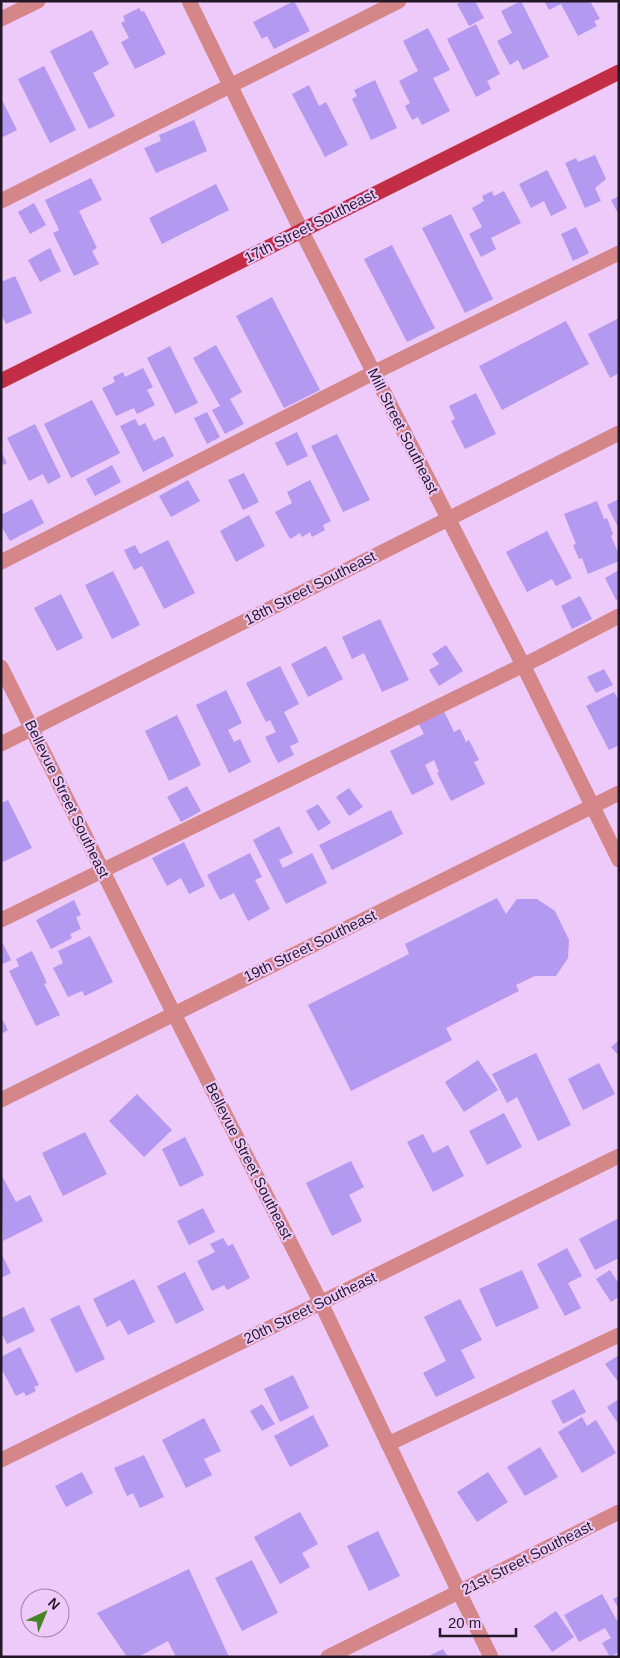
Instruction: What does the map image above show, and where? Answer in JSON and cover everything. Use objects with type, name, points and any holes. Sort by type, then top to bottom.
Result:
[{"type":"main road","name":"17th Street Southeast","points":[[1,381],[619,72]]},
{"type":"street","points":[[6,12],[38,1]]},
{"type":"street","name":"Mill Street Southeast","points":[[189,1],[301,230],[523,665],[619,860]]},
{"type":"street","points":[[1,201],[398,1]]},
{"type":"street","points":[[1,562],[374,374],[619,254]]},
{"type":"street","name":"18th Street Southeast","points":[[1,744],[619,433]]},
{"type":"street","points":[[1,920],[523,665],[619,616]]},
{"type":"street","name":"Bellevue Street Southeast","points":[[1,667],[321,1303],[491,1657]]},
{"type":"street","name":"19th Street Southeast","points":[[1,1100],[619,793]]},
{"type":"street","name":"20th Street Southeast","points":[[1,1460],[619,1156]]},
{"type":"street","points":[[388,1444],[619,1336]]},
{"type":"street","name":"21st Street Southeast","points":[[328,1657],[619,1512]]},
{"type":"building","points":[[294,1],[310,31],[274,49],[267,36],[262,39],[253,22]]},
{"type":"building","points":[[463,1],[475,1],[484,18],[469,26],[457,4]]},
{"type":"building","points":[[521,1],[549,57],[523,70],[518,60],[510,65],[497,41],[512,33],[501,11]]},
{"type":"building","points":[[544,1],[590,1],[600,19],[594,21],[597,26],[578,36],[561,4],[549,10]]},
{"type":"building","points":[[139,8],[142,12],[144,11],[166,54],[135,69],[121,42],[129,38],[121,23],[125,21],[123,16]]},
{"type":"building","points":[[476,24],[500,74],[487,81],[491,89],[476,97],[447,39]]},
{"type":"building","points":[[428,28],[450,70],[433,78],[450,111],[422,125],[418,117],[412,120],[405,106],[410,103],[399,81],[418,71],[403,41]]},
{"type":"building","points":[[92,30],[109,64],[93,73],[115,116],[89,129],[50,51]]},
{"type":"building","points":[[44,66],[76,130],[50,143],[18,79]]},
{"type":"building","points":[[375,80],[397,128],[371,140],[352,99],[357,96],[354,90]]},
{"type":"building","points":[[309,85],[319,106],[326,102],[348,145],[325,157],[292,94]]},
{"type":"building","points":[[1,98],[17,130],[1,138]]},
{"type":"building","points":[[194,120],[207,151],[156,173],[144,148],[161,141],[159,135]]},
{"type":"building","points":[[595,155],[606,179],[595,188],[601,201],[585,208],[565,163],[576,158],[578,162]]},
{"type":"building","points":[[547,170],[567,208],[551,216],[544,201],[531,208],[519,184]]},
{"type":"building","points":[[91,178],[102,200],[79,211],[97,248],[92,251],[99,264],[74,276],[53,233],[59,230],[45,200]]},
{"type":"building","points":[[216,184],[229,210],[162,244],[149,218]]},
{"type":"building","points":[[492,191],[494,196],[504,191],[521,223],[491,238],[496,249],[481,257],[469,234],[482,227],[472,208],[484,201],[482,196]]},
{"type":"building","points":[[619,196],[619,215],[611,200]]},
{"type":"building","points":[[34,203],[46,225],[30,234],[18,212]]},
{"type":"building","points":[[451,214],[493,299],[465,313],[422,228]]},
{"type":"building","points":[[576,227],[589,253],[573,261],[561,234]]},
{"type":"building","points":[[392,245],[435,328],[407,342],[364,259]]},
{"type":"building","points":[[50,248],[61,271],[40,282],[28,260]]},
{"type":"building","points":[[15,276],[32,313],[6,324],[1,314],[1,282]]},
{"type":"building","points":[[272,297],[320,390],[284,408],[236,316]]},
{"type":"building","points":[[619,318],[619,373],[610,378],[588,334]]},
{"type":"building","points":[[566,321],[589,364],[502,410],[479,366]]},
{"type":"building","points":[[216,345],[242,392],[230,399],[244,424],[225,434],[212,410],[220,406],[193,358]]},
{"type":"building","points":[[170,346],[198,403],[175,414],[147,358]]},
{"type":"building","points":[[143,368],[153,387],[147,390],[155,405],[137,414],[134,408],[116,416],[102,388],[115,382],[113,377],[123,372],[125,377]]},
{"type":"building","points":[[476,393],[496,434],[465,449],[451,421],[455,419],[449,406]]},
{"type":"building","points":[[92,400],[120,453],[71,478],[44,424]]},
{"type":"building","points":[[207,412],[220,437],[207,444],[194,418]]},
{"type":"building","points":[[135,419],[139,426],[145,423],[154,441],[164,436],[174,456],[143,472],[120,426]]},
{"type":"building","points":[[35,424],[61,477],[48,484],[43,474],[29,481],[7,438]]},
{"type":"building","points":[[297,432],[308,456],[287,466],[275,443]]},
{"type":"building","points":[[337,434],[370,500],[343,512],[311,446]]},
{"type":"building","points":[[1,451],[7,463],[1,466]]},
{"type":"building","points":[[112,465],[121,482],[95,496],[86,479]]},
{"type":"building","points":[[244,473],[259,502],[243,510],[228,480]]},
{"type":"building","points":[[188,480],[200,501],[171,517],[159,496]]},
{"type":"building","points":[[310,480],[331,521],[323,525],[325,530],[312,537],[310,532],[302,537],[300,533],[290,539],[275,512],[292,503],[287,492]]},
{"type":"building","points":[[32,499],[44,523],[10,541],[1,526],[1,515]]},
{"type":"building","points":[[619,499],[619,529],[607,505]]},
{"type":"building","points":[[597,501],[604,519],[607,518],[613,534],[611,536],[619,555],[619,561],[588,574],[582,558],[579,559],[573,545],[576,544],[564,514]]},
{"type":"building","points":[[249,515],[265,546],[236,562],[220,531]]},
{"type":"building","points":[[547,531],[572,578],[556,586],[552,579],[527,592],[506,552]]},
{"type":"building","points":[[168,540],[195,593],[164,609],[142,566],[134,570],[124,550],[135,545],[140,554]]},
{"type":"building","points":[[619,570],[619,599],[616,600],[605,578]]},
{"type":"building","points":[[113,571],[140,625],[112,639],[85,585]]},
{"type":"building","points":[[61,594],[83,638],[57,651],[34,608]]},
{"type":"building","points":[[580,596],[592,619],[572,629],[561,606]]},
{"type":"building","points":[[380,619],[409,680],[382,692],[364,653],[352,659],[342,637]]},
{"type":"building","points":[[446,645],[463,671],[439,686],[429,670],[439,664],[432,654]]},
{"type":"building","points":[[326,646],[343,679],[308,697],[291,664]]},
{"type":"building","points":[[280,666],[299,704],[284,712],[299,742],[290,746],[294,755],[278,763],[265,737],[276,732],[270,720],[266,722],[246,683]]},
{"type":"building","points":[[604,669],[613,685],[596,693],[587,677]]},
{"type":"building","points":[[226,690],[242,723],[228,730],[234,742],[240,739],[251,762],[229,773],[196,705]]},
{"type":"building","points":[[614,692],[619,701],[619,745],[609,750],[586,706]]},
{"type":"building","points":[[444,711],[454,732],[460,729],[466,742],[469,740],[479,760],[474,762],[485,784],[451,801],[437,773],[439,772],[434,760],[425,765],[434,784],[412,795],[390,751],[424,734],[419,724]]},
{"type":"building","points":[[177,715],[201,765],[169,781],[145,731]]},
{"type":"building","points":[[187,786],[201,811],[181,822],[167,797]]},
{"type":"building","points":[[349,788],[363,807],[349,816],[336,797]]},
{"type":"building","points":[[8,800],[32,848],[1,863],[1,803]]},
{"type":"building","points":[[318,804],[331,823],[318,831],[306,811]]},
{"type":"building","points":[[391,810],[403,834],[332,870],[319,845]]},
{"type":"building","points":[[279,826],[293,853],[279,860],[283,868],[312,853],[327,883],[286,904],[253,840]]},
{"type":"building","points":[[184,842],[205,886],[189,894],[181,878],[167,886],[152,858]]},
{"type":"building","points":[[250,853],[262,877],[255,880],[270,909],[248,921],[234,893],[220,900],[207,875]]},
{"type":"building","points":[[497,898],[506,914],[517,899],[537,899],[555,911],[569,940],[568,958],[556,976],[535,976],[516,985],[519,991],[446,1028],[452,1040],[351,1091],[308,1005],[409,954],[405,944]]},
{"type":"building","points":[[74,900],[81,915],[76,917],[81,929],[70,934],[72,938],[51,949],[36,920]]},
{"type":"building","points":[[90,936],[113,982],[85,996],[82,991],[68,997],[53,968],[63,963],[58,951]]},
{"type":"building","points":[[1,940],[11,960],[1,965]]},
{"type":"building","points":[[32,951],[47,983],[44,984],[60,1015],[36,1026],[9,971],[19,966],[16,959]]},
{"type":"building","points":[[1,1017],[8,1030],[1,1034]]},
{"type":"building","points":[[619,1040],[619,1056],[611,1047]]},
{"type":"building","points":[[536,1053],[571,1125],[538,1141],[517,1097],[507,1103],[492,1074]]},
{"type":"building","points":[[478,1060],[498,1090],[464,1112],[445,1082]]},
{"type":"building","points":[[599,1063],[615,1094],[583,1110],[568,1079]]},
{"type":"building","points":[[137,1094],[172,1130],[144,1157],[109,1121]]},
{"type":"building","points":[[504,1113],[522,1147],[487,1165],[469,1131]]},
{"type":"building","points":[[85,1132],[107,1174],[63,1196],[42,1153]]},
{"type":"building","points":[[423,1134],[433,1153],[448,1145],[464,1176],[433,1192],[407,1142]]},
{"type":"building","points":[[185,1137],[204,1175],[180,1187],[162,1149]]},
{"type":"building","points":[[351,1161],[364,1187],[349,1195],[362,1221],[332,1236],[306,1183]]},
{"type":"building","points":[[1,1174],[16,1202],[30,1195],[43,1221],[3,1241]]},
{"type":"building","points":[[203,1208],[215,1232],[189,1245],[177,1221]]},
{"type":"building","points":[[619,1218],[619,1258],[595,1270],[579,1239]]},
{"type":"building","points":[[223,1238],[228,1246],[233,1244],[250,1278],[227,1290],[224,1285],[212,1291],[197,1261],[215,1252],[210,1244]]},
{"type":"building","points":[[567,1248],[582,1276],[568,1283],[581,1308],[565,1316],[537,1264]]},
{"type":"building","points":[[1,1253],[11,1273],[1,1278]]},
{"type":"building","points":[[522,1270],[539,1308],[496,1327],[479,1289]]},
{"type":"building","points":[[610,1270],[619,1284],[619,1297],[611,1302],[596,1279]]},
{"type":"building","points":[[185,1272],[204,1310],[176,1324],[157,1286]]},
{"type":"building","points":[[134,1279],[155,1322],[128,1335],[120,1320],[107,1327],[93,1299]]},
{"type":"building","points":[[460,1299],[482,1340],[461,1350],[475,1378],[436,1397],[423,1373],[446,1361],[424,1317]]},
{"type":"building","points":[[79,1305],[105,1359],[76,1373],[50,1319]]},
{"type":"building","points":[[24,1307],[35,1331],[7,1344],[1,1332],[1,1318]]},
{"type":"building","points":[[20,1347],[39,1385],[34,1387],[36,1391],[26,1396],[24,1392],[16,1396],[1,1368],[1,1357]]},
{"type":"building","points":[[619,1355],[619,1383],[605,1364]]},
{"type":"building","points":[[293,1375],[309,1408],[280,1422],[264,1389]]},
{"type":"building","points":[[574,1389],[586,1412],[563,1424],[551,1401]]},
{"type":"building","points":[[619,1399],[619,1425],[607,1407]]},
{"type":"building","points":[[262,1404],[275,1424],[262,1431],[250,1411]]},
{"type":"building","points":[[313,1415],[329,1446],[290,1467],[274,1436]]},
{"type":"building","points":[[582,1417],[587,1426],[596,1420],[616,1453],[582,1473],[558,1432]]},
{"type":"building","points":[[204,1418],[221,1451],[204,1459],[212,1475],[186,1488],[162,1440]]},
{"type":"building","points":[[540,1447],[558,1477],[525,1496],[507,1467]]},
{"type":"building","points":[[144,1455],[164,1497],[140,1508],[133,1493],[127,1496],[114,1468]]},
{"type":"building","points":[[82,1472],[93,1493],[66,1507],[55,1486]]},
{"type":"building","points":[[488,1472],[508,1502],[477,1522],[457,1492]]},
{"type":"building","points":[[300,1512],[318,1544],[302,1553],[310,1567],[280,1584],[254,1537]]},
{"type":"building","points":[[378,1531],[400,1576],[369,1591],[347,1546]]},
{"type":"building","points":[[252,1560],[278,1613],[242,1631],[215,1578]]},
{"type":"building","points":[[189,1569],[229,1657],[176,1657],[168,1641],[138,1657],[127,1657],[97,1613]]},
{"type":"building","points":[[602,1594],[619,1624],[619,1652],[610,1657],[602,1643],[611,1638],[605,1628],[579,1642],[564,1615]]},
{"type":"building","points":[[619,1596],[619,1609],[613,1599]]},
{"type":"building","points":[[556,1611],[574,1637],[552,1652],[534,1626]]},
{"type":"building","points":[[443,1649],[448,1657],[427,1657]]}]
